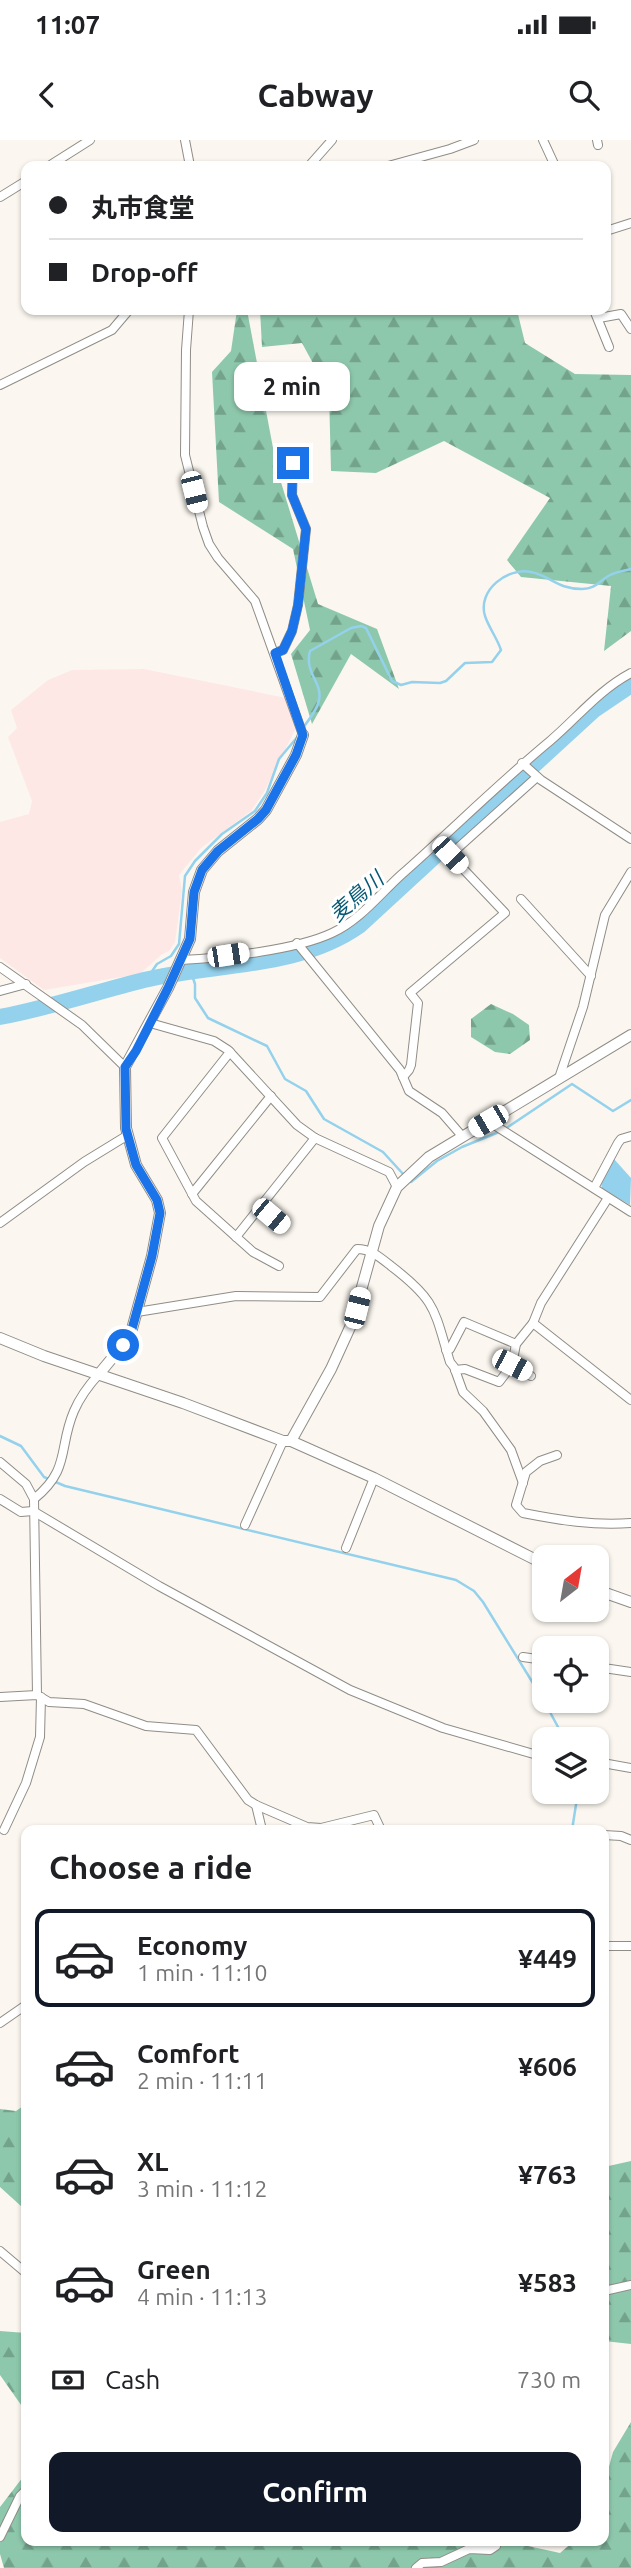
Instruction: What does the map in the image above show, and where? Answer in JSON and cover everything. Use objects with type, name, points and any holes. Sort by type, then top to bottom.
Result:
[{"type":"street","points":[[57,161],[90,140]]},
{"type":"street","points":[[186,140],[189,161]]},
{"type":"street","points":[[313,161],[332,140]]},
{"type":"street","points":[[406,161],[474,140]]},
{"type":"street","points":[[543,140],[553,161]]},
{"type":"street","points":[[0,197],[21,184]]},
{"type":"street","points":[[611,229],[631,223]]},
{"type":"street","points":[[611,314],[621,314],[631,328]]},
{"type":"street","points":[[0,385],[112,330],[125,315]]},
{"type":"street","points":[[34,1499],[52,1482],[62,1464],[74,1411],[87,1388],[123,1345],[132,1329],[160,1213],[157,1200],[136,1165],[128,1135],[124,1097],[125,1067],[150,1023],[190,939],[194,892],[202,870],[218,851],[266,810],[296,755],[303,735],[255,601],[209,544],[199,511],[185,455],[189,315]]},
{"type":"street","points":[[597,315],[609,347]]},
{"type":"street","points":[[275,653],[283,650],[292,631],[303,565],[306,529],[292,495],[293,463]]},
{"type":"street","points":[[181,960],[319,939],[350,922],[592,700],[631,673]]},
{"type":"street","points":[[522,763],[537,777],[631,839]]},
{"type":"street","points":[[403,1077],[411,1065],[418,1003],[411,993],[505,913],[450,855],[537,777]]},
{"type":"street","points":[[559,1078],[591,976],[605,915],[631,872]]},
{"type":"street","points":[[521,899],[591,976]]},
{"type":"street","points":[[297,943],[306,958],[400,1070],[409,1091],[442,1113],[462,1136]]},
{"type":"street","points":[[0,967],[82,1025],[125,1067]]},
{"type":"street","points":[[0,991],[26,985]]},
{"type":"street","points":[[150,1023],[214,1041],[230,1052],[297,1125],[315,1138],[389,1172],[397,1187]]},
{"type":"street","points":[[245,1525],[287,1441],[349,1331],[382,1217],[397,1187],[424,1161],[462,1136],[631,1035]]},
{"type":"street","points":[[230,1052],[162,1138],[197,1201],[253,1252],[279,1266]]},
{"type":"street","points":[[192,1194],[271,1096]]},
{"type":"street","points":[[488,1121],[631,1212]]},
{"type":"street","points":[[0,1223],[84,1162],[128,1135]]},
{"type":"street","points":[[594,1188],[618,1143],[631,1136]]},
{"type":"street","points":[[236,1237],[315,1138]]},
{"type":"street","points":[[455,1370],[465,1369],[499,1382],[512,1365],[516,1344],[533,1323],[541,1303],[608,1198]]},
{"type":"street","points":[[260,1207],[282,1225]]},
{"type":"street","points":[[137,1312],[236,1296],[320,1297],[355,1252],[361,1249],[371,1252],[423,1293],[436,1313],[446,1350],[463,1392],[483,1411],[511,1450],[523,1483]]},
{"type":"street","points":[[446,1350],[450,1349],[464,1322],[516,1344]]},
{"type":"street","points":[[533,1323],[631,1400]]},
{"type":"street","points":[[0,1338],[287,1441],[374,1478],[532,1558]]},
{"type":"street","points":[[512,1365],[531,1376]]},
{"type":"street","points":[[557,1455],[540,1461],[526,1472],[516,1504],[523,1513],[584,1523],[631,1523]]},
{"type":"street","points":[[0,1462],[24,1481],[34,1499],[40,1737],[26,1783],[4,1830]]},
{"type":"street","points":[[346,1548],[374,1478]]},
{"type":"street","points":[[0,1499],[21,1512],[33,1511],[170,1592],[350,1690],[443,1728],[532,1754]]},
{"type":"street","points":[[609,1594],[631,1602]]},
{"type":"street","points":[[523,1657],[532,1658]]},
{"type":"street","points":[[609,1669],[631,1672]]},
{"type":"street","points":[[0,1697],[39,1696],[49,1702],[96,1707],[146,1726],[196,1730],[248,1800],[302,1825]]},
{"type":"street","points":[[609,1764],[631,1768]]},
{"type":"street","points":[[256,1805],[261,1825]]},
{"type":"street","points":[[333,1825],[374,1815],[379,1825]]},
{"type":"street","points":[[609,1835],[631,1840]]},
{"type":"street","points":[[609,1946],[631,1946]]},
{"type":"street","points":[[0,2023],[21,2008]]},
{"type":"street","points":[[0,2251],[21,2269]]},
{"type":"street","points":[[609,2290],[631,2285]]},
{"type":"street","points":[[0,2537],[21,2495]]},
{"type":"street","points":[[416,2568],[422,2563],[440,2562],[469,2549],[490,2550],[496,2546]]},
{"type":"shaded area","points":[[144,669],[286,698],[296,728],[264,792],[251,811],[201,848],[179,875],[182,891],[175,942],[169,951],[140,974],[44,990],[0,958],[0,822],[29,814],[32,801],[8,737],[17,728],[11,710],[48,680],[72,670]]},
{"type":"green space","points":[[236,315],[248,315],[277,469],[318,604],[377,629],[399,689],[351,654],[312,724],[291,654],[310,630],[293,549],[219,502],[212,372],[231,351]]},
{"type":"green space","points":[[260,315],[518,315],[525,343],[575,374],[631,375],[631,631],[604,651],[611,586],[521,577],[507,560],[550,498],[444,441],[376,473],[331,471],[329,393],[302,343],[262,347]]},
{"type":"green space","points":[[491,1004],[529,1025],[530,1040],[510,1054],[495,1052],[471,1037],[471,1019]]},
{"type":"green space","points":[[21,2108],[21,2206],[0,2187],[0,2109],[16,2111]]},
{"type":"green space","points":[[631,2161],[631,2344],[609,2342],[609,2166]]},
{"type":"green space","points":[[0,2331],[21,2333],[21,2405],[0,2375]]},
{"type":"green space","points":[[631,2422],[631,2568],[4,2568],[0,2554],[0,2507],[21,2480],[21,2546],[528,2546],[560,2553],[568,2546],[609,2546],[609,2467],[613,2452]]},
{"type":"water","points":[[614,1159],[631,1178],[630,1205],[602,1189],[601,1183]]},
{"type":"waterway","points":[[302,729],[315,711],[320,694],[309,666],[310,651],[351,628],[366,628],[392,681],[401,685],[412,682],[440,683],[446,681],[465,663],[492,662],[501,650],[485,616],[484,606],[490,589],[504,577],[522,571],[531,572],[566,587],[587,589],[612,574],[631,569]]},
{"type":"waterway","name":"麦鳥川","points":[[0,1017],[144,980],[283,958],[335,940],[359,926],[594,710],[631,685]]},
{"type":"waterway","points":[[146,980],[157,964],[171,956],[179,944],[185,876],[195,861],[222,834],[255,811],[267,793],[279,759],[299,735]]},
{"type":"waterway","points":[[191,972],[195,984],[195,998],[208,1018],[267,1046],[285,1079],[306,1091],[324,1119],[383,1152],[404,1175]]},
{"type":"waterway","points":[[505,1129],[572,1084],[613,1111],[631,1100]]},
{"type":"waterway","points":[[409,1179],[411,1182],[437,1161],[462,1147],[499,1132]]},
{"type":"waterway","points":[[0,1436],[21,1446],[44,1477],[65,1486],[456,1580],[474,1591],[483,1602],[532,1682]]},
{"type":"waterway","points":[[550,1713],[558,1727]]},
{"type":"waterway","points":[[573,1825],[576,1804]]},
{"type":"route","points":[[123,1345],[132,1329],[152,1256],[160,1213],[157,1200],[136,1165],[126,1129],[125,1067],[168,988],[190,939],[194,892],[202,870],[218,851],[266,810],[296,755],[303,735],[275,653],[283,650],[292,631],[303,565],[306,529],[292,495],[293,463]]}]
